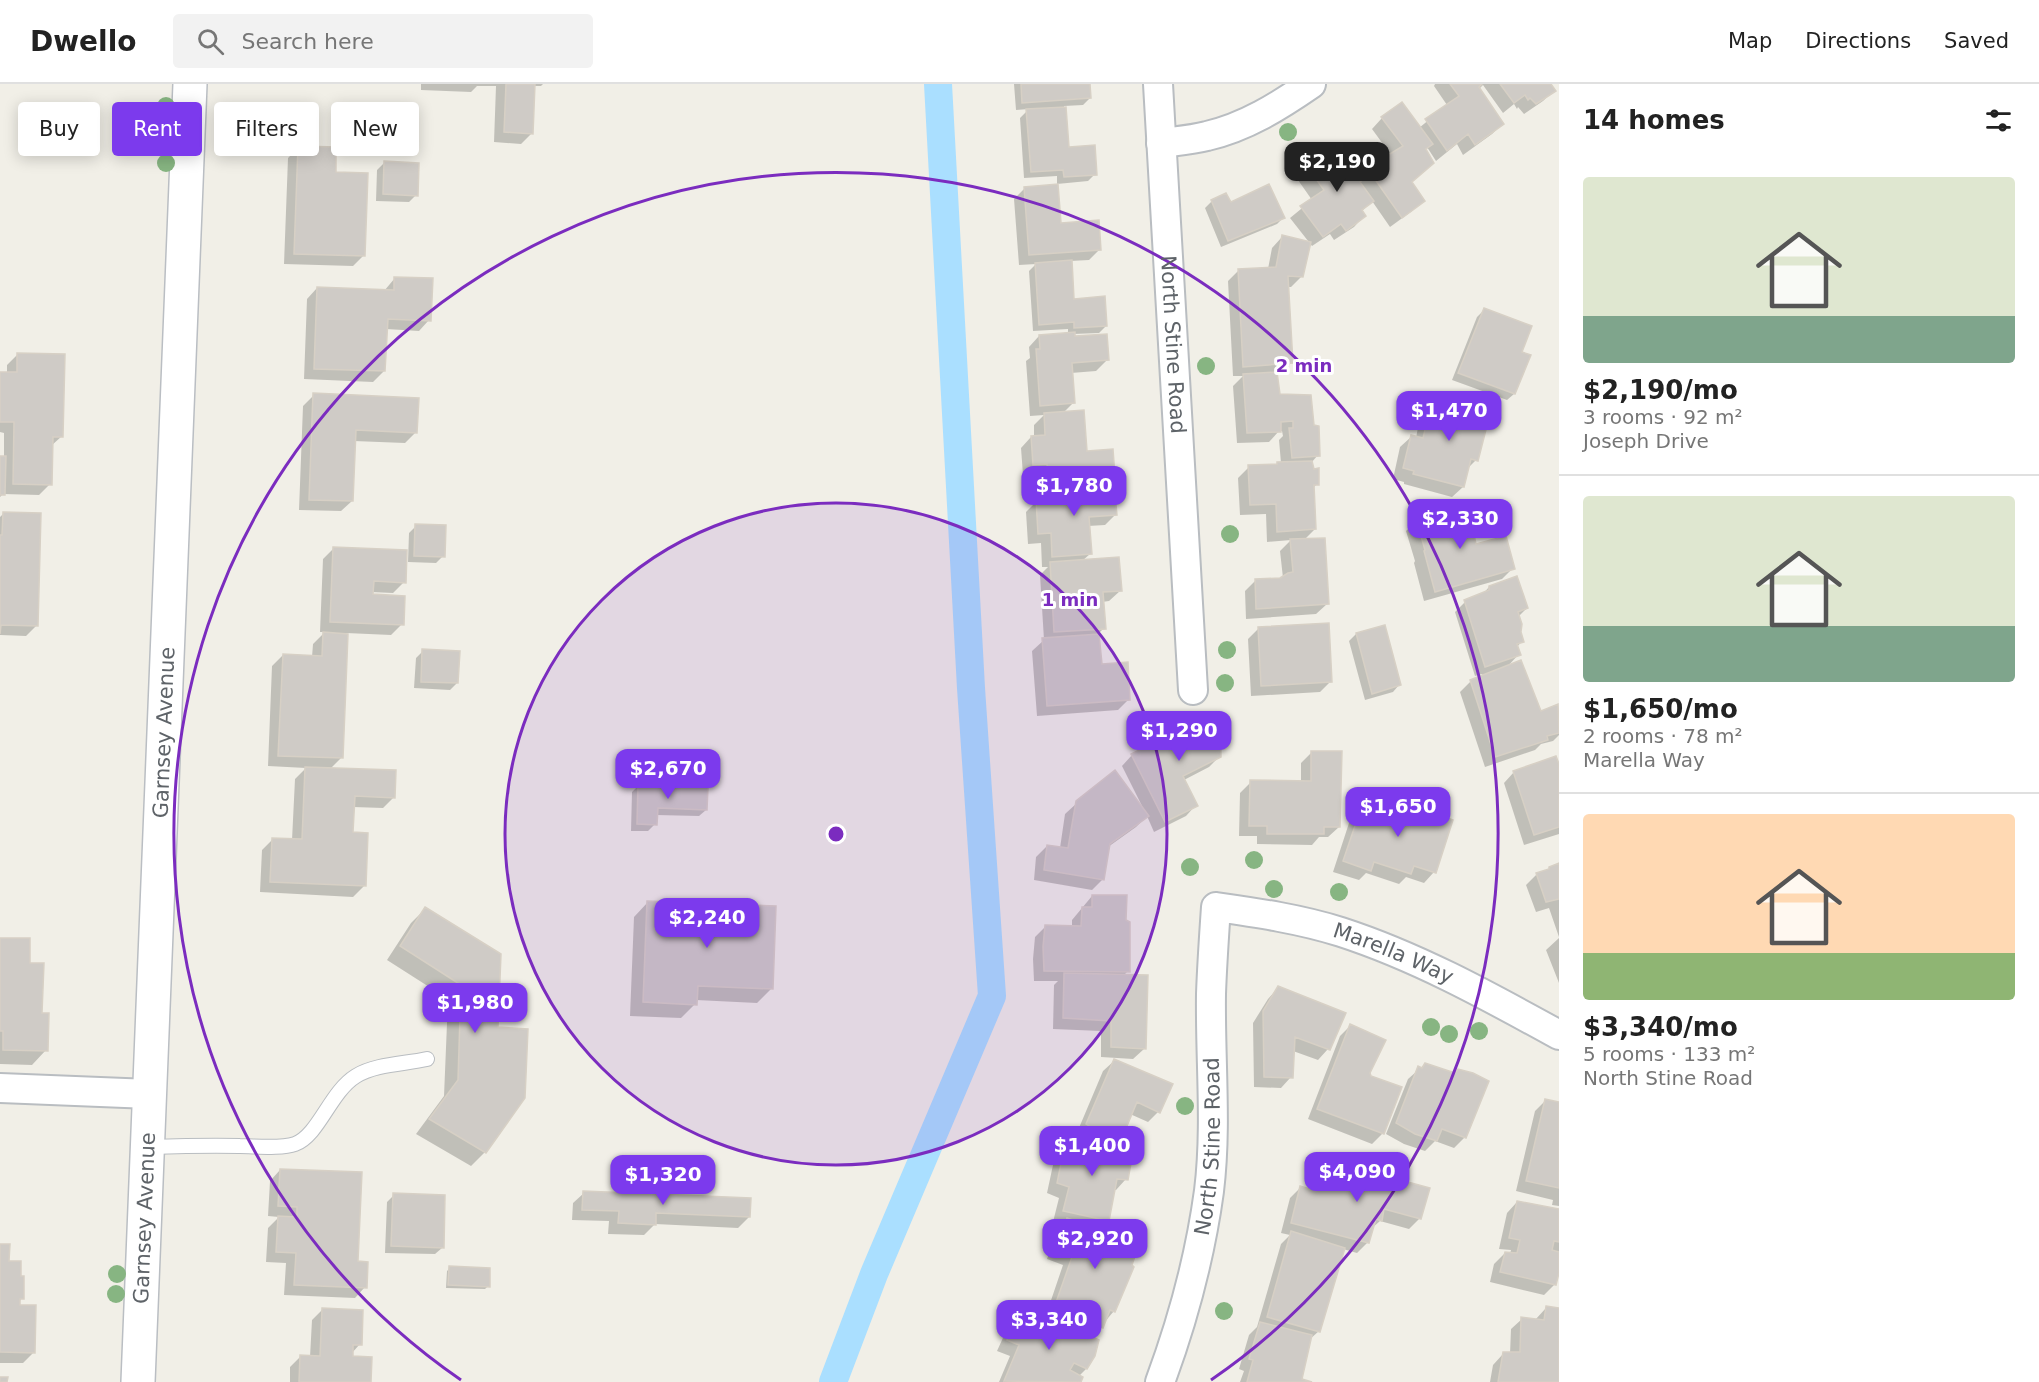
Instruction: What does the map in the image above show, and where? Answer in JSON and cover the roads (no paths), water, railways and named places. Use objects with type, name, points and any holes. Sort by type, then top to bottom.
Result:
[{"type":"street","name":"Garnsey Avenue","points":[[138,1382],[190,84]]},
{"type":"street","name":"North Stine Road","points":[[1158,84],[1193,690]]},
{"type":"street","points":[[1161,143],[1208,136],[1246,123],[1281,105],[1311,84]]},
{"type":"street","name":"North Stine Road","points":[[1160,1382],[1182,1319],[1193,1276],[1209,1190],[1214,1124],[1211,995],[1216,908]]},
{"type":"street","name":"Marella Way","points":[[1216,908],[1278,916],[1340,932],[1401,954],[1458,980],[1559,1035]]},
{"type":"street","points":[[0,1088],[150,1094]]},
{"type":"lane","points":[[148,1147],[295,1144],[309,1135],[338,1090],[356,1076],[379,1068],[427,1059]]},
{"type":"waterway","points":[[833,1382],[874,1274],[992,996],[971,688],[938,84]]}]
